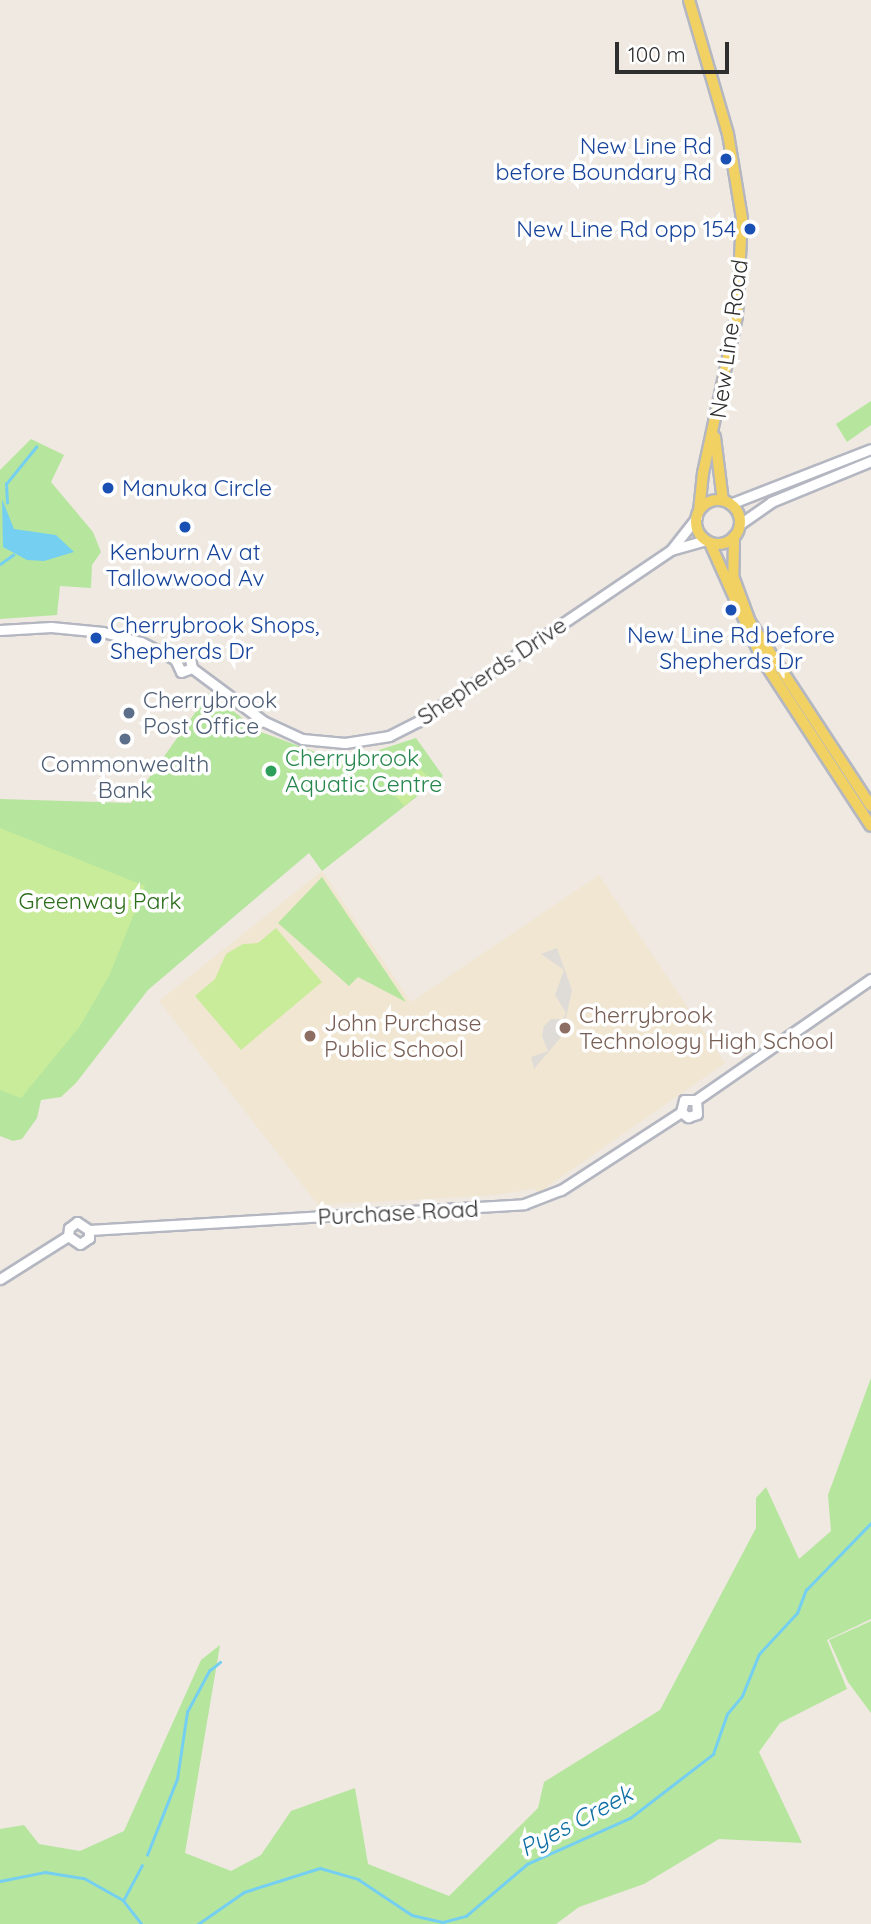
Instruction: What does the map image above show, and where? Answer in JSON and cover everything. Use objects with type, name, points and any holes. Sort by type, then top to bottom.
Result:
[{"type":"main road","name":"New Line Road","points":[[689,0],[728,134],[742,219],[737,316],[715,433],[707,453],[698,513]]},
{"type":"main road","name":"New Line Road","points":[[715,433],[727,502]]},
{"type":"main road","points":[[871,449],[727,502],[709,502],[698,513],[698,530],[708,541],[757,648],[871,826]]},
{"type":"main road","points":[[871,461],[771,502],[740,524],[734,537],[733,576],[750,622],[871,806]]},
{"type":"main road","points":[[727,502],[740,524]]},
{"type":"main road","name":"Shepherds Drive","points":[[671,551],[698,513]]},
{"type":"main road","points":[[708,541],[723,543],[734,537]]},
{"type":"main road","name":"Shepherds Drive","points":[[0,630],[51,627],[103,632],[141,642],[175,659],[181,672],[192,668],[288,733],[331,743],[378,738],[417,722],[671,551],[708,541]]},
{"type":"main road","points":[[696,1100],[697,1115],[688,1117],[681,1112],[684,1100],[696,1100],[871,979]]},
{"type":"main road","name":"Purchase Road","points":[[89,1230],[524,1204],[561,1190],[681,1112]]},
{"type":"main road","points":[[77,1222],[89,1230],[89,1238],[80,1244],[68,1236],[69,1228],[77,1222]]},
{"type":"main road","points":[[0,1279],[68,1236]]},
{"type":"shaded area","points":[[322,871],[411,1002],[599,875],[725,1063],[538,1193],[535,1188],[497,1195],[318,1205],[159,1001]]},
{"type":"shaded area","points":[[557,948],[572,990],[562,1036],[534,1069],[531,1057],[548,1051],[542,1036],[544,1026],[551,1019],[563,1019],[566,1013],[555,995],[564,970],[541,954]]},
{"type":"green space","points":[[871,401],[871,425],[847,442],[836,424]]},
{"type":"green space","points":[[31,439],[64,455],[51,482],[93,532],[101,552],[92,565],[91,588],[60,586],[57,615],[0,619],[0,470]]},
{"type":"green space","name":"Greenway Park","points":[[209,693],[261,732],[318,753],[370,753],[416,738],[443,776],[322,871],[309,853],[148,990],[76,1083],[61,1097],[41,1100],[37,1118],[22,1139],[13,1141],[0,1136],[0,799],[131,803]]},
{"type":"green space","points":[[419,768],[431,780],[405,806],[393,794]]},
{"type":"green space","points":[[0,828],[145,886],[109,976],[80,1026],[21,1098],[0,1090]]},
{"type":"green space","points":[[322,877],[406,1002],[358,977],[349,986],[278,923]]},
{"type":"green space","points":[[276,928],[322,982],[241,1050],[195,996],[215,979],[226,954],[243,944],[258,943]]},
{"type":"green space","points":[[871,1378],[871,1619],[827,1640],[847,1689],[780,1723],[759,1752],[802,1843],[719,1839],[644,1884],[579,1907],[556,1924],[0,1924],[0,1829],[24,1825],[39,1844],[80,1851],[124,1831],[201,1660],[220,1645],[185,1853],[231,1871],[261,1855],[291,1811],[355,1788],[368,1864],[449,1896],[538,1808],[544,1782],[660,1710],[756,1528],[756,1498],[766,1487],[799,1559],[831,1531],[828,1495]]},
{"type":"green space","points":[[871,1621],[871,1713],[848,1682],[829,1640]]},
{"type":"water","points":[[2,499],[14,529],[56,535],[74,552],[44,561],[27,560],[3,547]]},
{"type":"waterway","points":[[7,503],[6,484],[36,447]]},
{"type":"waterway","points":[[0,564],[13,555]]},
{"type":"waterway","name":"Pyes Creek","points":[[198,1924],[244,1892],[320,1868],[358,1879],[412,1915],[443,1922],[466,1916],[527,1864],[630,1818],[713,1754],[727,1714],[742,1696],[759,1654],[797,1613],[806,1590],[871,1523]]},
{"type":"waterway","points":[[147,1855],[177,1779],[187,1712],[209,1671],[220,1662]]},
{"type":"waterway","points":[[124,1899],[142,1865]]},
{"type":"waterway","name":"Pyes Creek","points":[[0,1881],[45,1872],[84,1878],[123,1900],[142,1924]]},
{"type":"place","name":"New Line Rd before Boundary Rd","points":[[726,159]]},
{"type":"place","name":"New Line Rd opp 154","points":[[750,229]]},
{"type":"place","name":"Manuka Circle","points":[[108,488]]},
{"type":"place","name":"Kenburn Av at Tallowwood Av","points":[[185,527]]},
{"type":"place","name":"New Line Rd before Shepherds Dr","points":[[731,610]]},
{"type":"place","name":"Cherrybrook Shops, Shepherds Dr","points":[[96,638]]},
{"type":"place","name":"Cherrybrook Post Office","points":[[129,713]]},
{"type":"place","name":"Commonwealth Bank","points":[[125,739]]},
{"type":"place","name":"Cherrybrook Aquatic Centre","points":[[271,771]]},
{"type":"place","name":"Cherrybrook Technology High School","points":[[565,1028]]},
{"type":"place","name":"John Purchase Public School","points":[[310,1036]]}]
